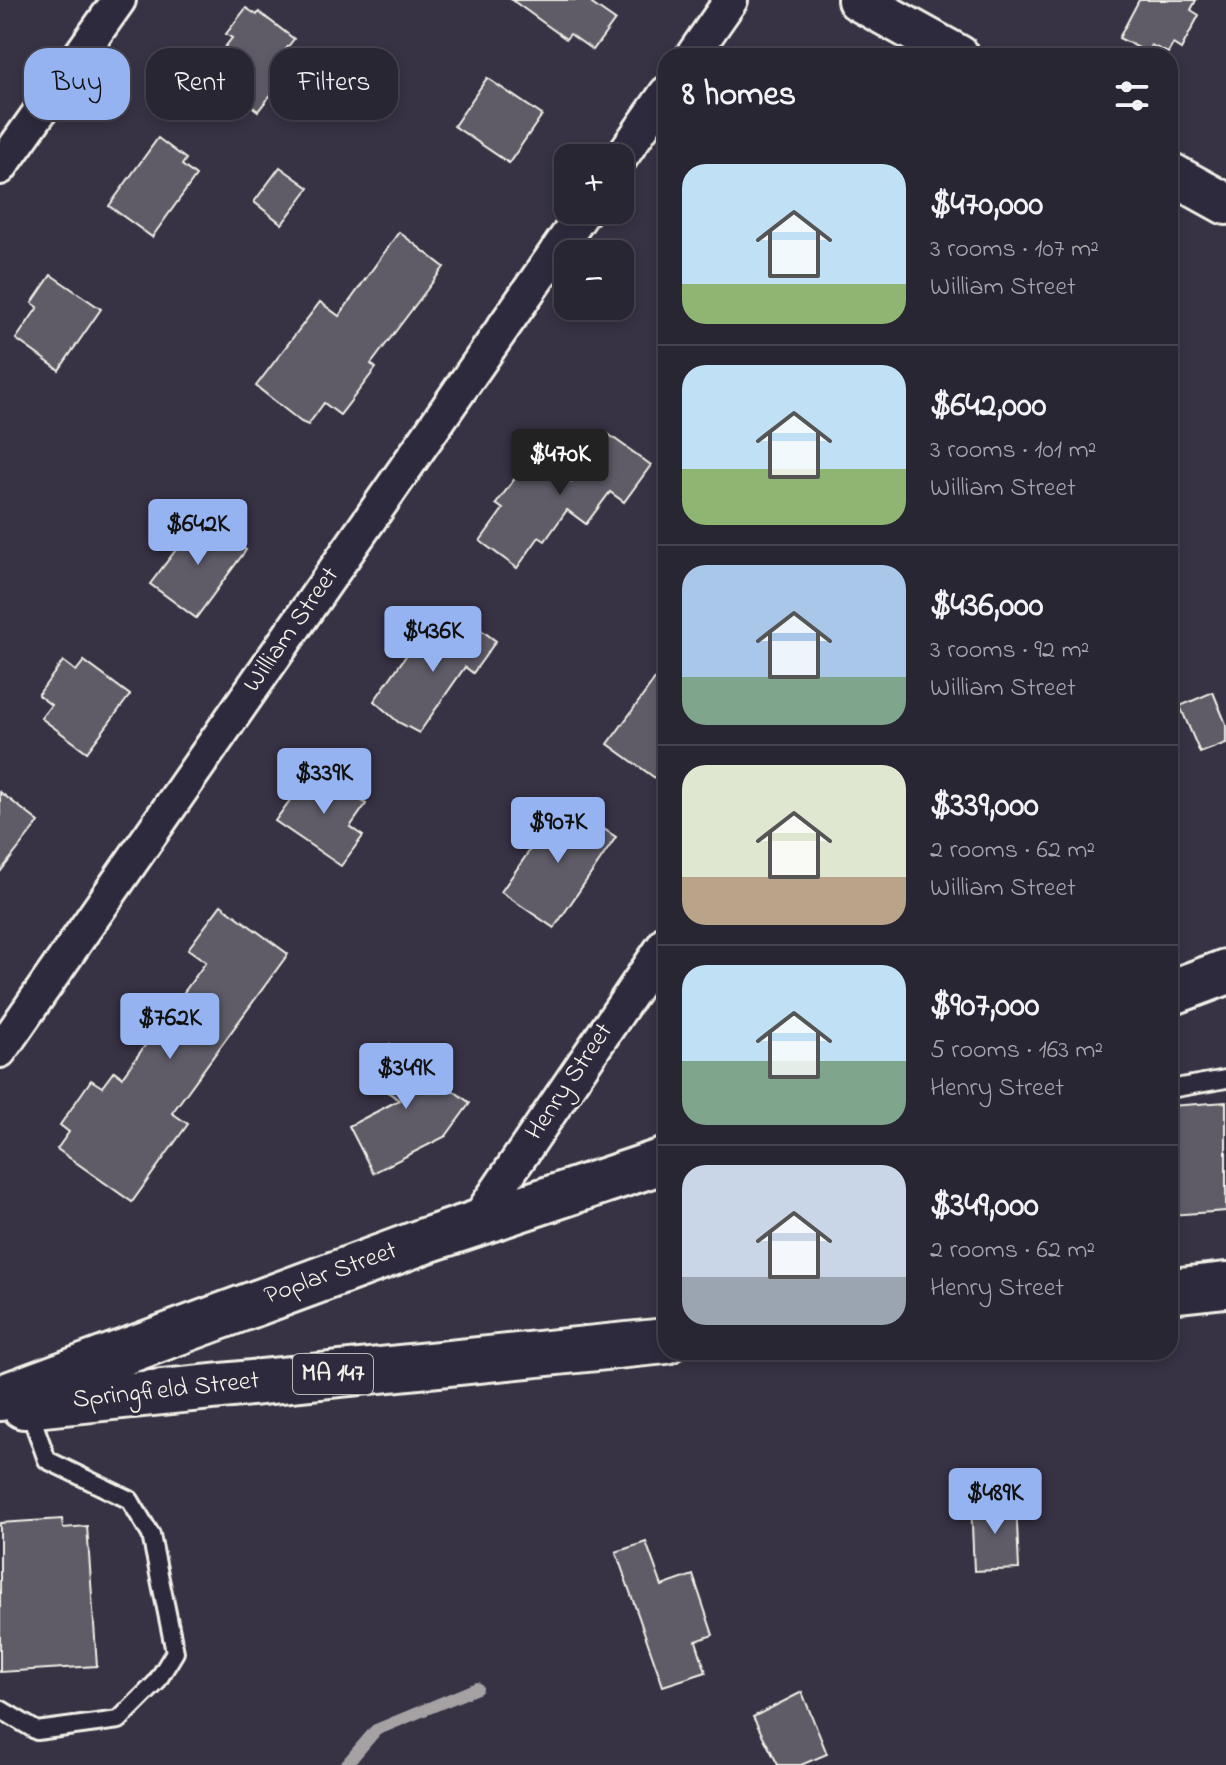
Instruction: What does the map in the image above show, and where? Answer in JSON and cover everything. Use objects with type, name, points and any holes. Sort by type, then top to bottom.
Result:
[{"type":"main road","points":[[1178,990],[1226,972]]},
{"type":"main road","name":"Poplar Street","points":[[9,1404],[475,1223],[658,1163]]},
{"type":"main road","points":[[1178,1290],[1226,1285]]},
{"type":"main road","name":"Springfield Street","points":[[9,1404],[658,1342]]},
{"type":"street","points":[[0,168],[119,0]]},
{"type":"street","points":[[698,48],[731,0]]},
{"type":"street","points":[[858,0],[945,48]]},
{"type":"street","points":[[630,144],[658,104]]},
{"type":"street","points":[[1178,186],[1226,204]]},
{"type":"street","name":"William Street","points":[[0,1051],[575,224]]},
{"type":"street","name":"Henry Street","points":[[475,1223],[658,954]]},
{"type":"lane","points":[[1178,1088],[1226,1079]]},
{"type":"lane","points":[[0,1709],[37,1731],[119,1720],[156,1683],[175,1652],[151,1535],[130,1500],[47,1460],[9,1404]]},
{"type":"building","points":[[512,0],[595,0],[592,4],[615,20],[593,50],[570,34],[566,39]]},
{"type":"building","points":[[1139,0],[1196,0],[1191,10],[1199,15],[1181,49],[1173,44],[1171,48],[1151,45],[1149,48],[1139,48],[1119,38]]},
{"type":"building","points":[[246,8],[257,15],[259,12],[294,39],[287,48],[270,48],[270,96],[258,111],[254,108],[254,48],[224,48],[232,38],[226,34]]},
{"type":"building","points":[[487,78],[542,115],[509,163],[454,126]]},
{"type":"building","points":[[158,138],[186,159],[182,165],[196,176],[152,237],[109,206]]},
{"type":"building","points":[[280,167],[309,188],[282,224],[254,202]]},
{"type":"building","points":[[399,232],[444,267],[371,364],[376,368],[340,415],[324,403],[308,425],[301,422],[256,386],[320,302],[339,316]]},
{"type":"building","points":[[51,275],[101,309],[59,370],[16,339],[38,307],[32,303]]},
{"type":"building","points":[[608,434],[651,465],[624,502],[610,492],[586,524],[567,510],[545,541],[539,537],[517,568],[480,541],[503,509],[496,504],[533,454],[572,482]]},
{"type":"building","points":[[201,517],[246,550],[196,618],[150,584]]},
{"type":"building","points":[[458,613],[496,641],[473,673],[465,667],[419,733],[398,722],[374,701],[413,646],[427,657]]},
{"type":"building","points":[[63,661],[76,671],[84,661],[130,695],[87,752],[41,718],[51,705],[38,695]]},
{"type":"building","points":[[658,675],[658,780],[608,744]]},
{"type":"building","points":[[1213,692],[1226,724],[1226,743],[1200,753],[1180,706]]},
{"type":"building","points":[[314,767],[366,804],[350,827],[363,836],[341,866],[275,821]]},
{"type":"building","points":[[0,792],[39,822],[0,872]]},
{"type":"building","points":[[563,802],[616,837],[554,928],[501,892]]},
{"type":"building","points":[[221,905],[288,954],[172,1113],[188,1124],[132,1202],[57,1149],[69,1132],[60,1125],[91,1080],[102,1087],[114,1071],[122,1077],[206,962],[188,949]]},
{"type":"building","points":[[390,1044],[470,1103],[446,1136],[373,1173],[349,1126],[399,1100],[366,1076]]},
{"type":"building","points":[[1226,1102],[1226,1211],[1178,1214],[1178,1105]]},
{"type":"building","points":[[1016,1501],[1019,1569],[974,1571],[971,1503]]},
{"type":"building","points":[[62,1519],[63,1528],[87,1526],[97,1666],[0,1672],[0,1523]]},
{"type":"building","points":[[646,1542],[662,1586],[693,1575],[713,1635],[696,1641],[706,1672],[663,1686],[616,1552]]},
{"type":"building","points":[[802,1692],[827,1754],[801,1765],[778,1765],[753,1717]]},
{"type":"waterway","points":[[346,1765],[376,1730],[477,1688]]}]
